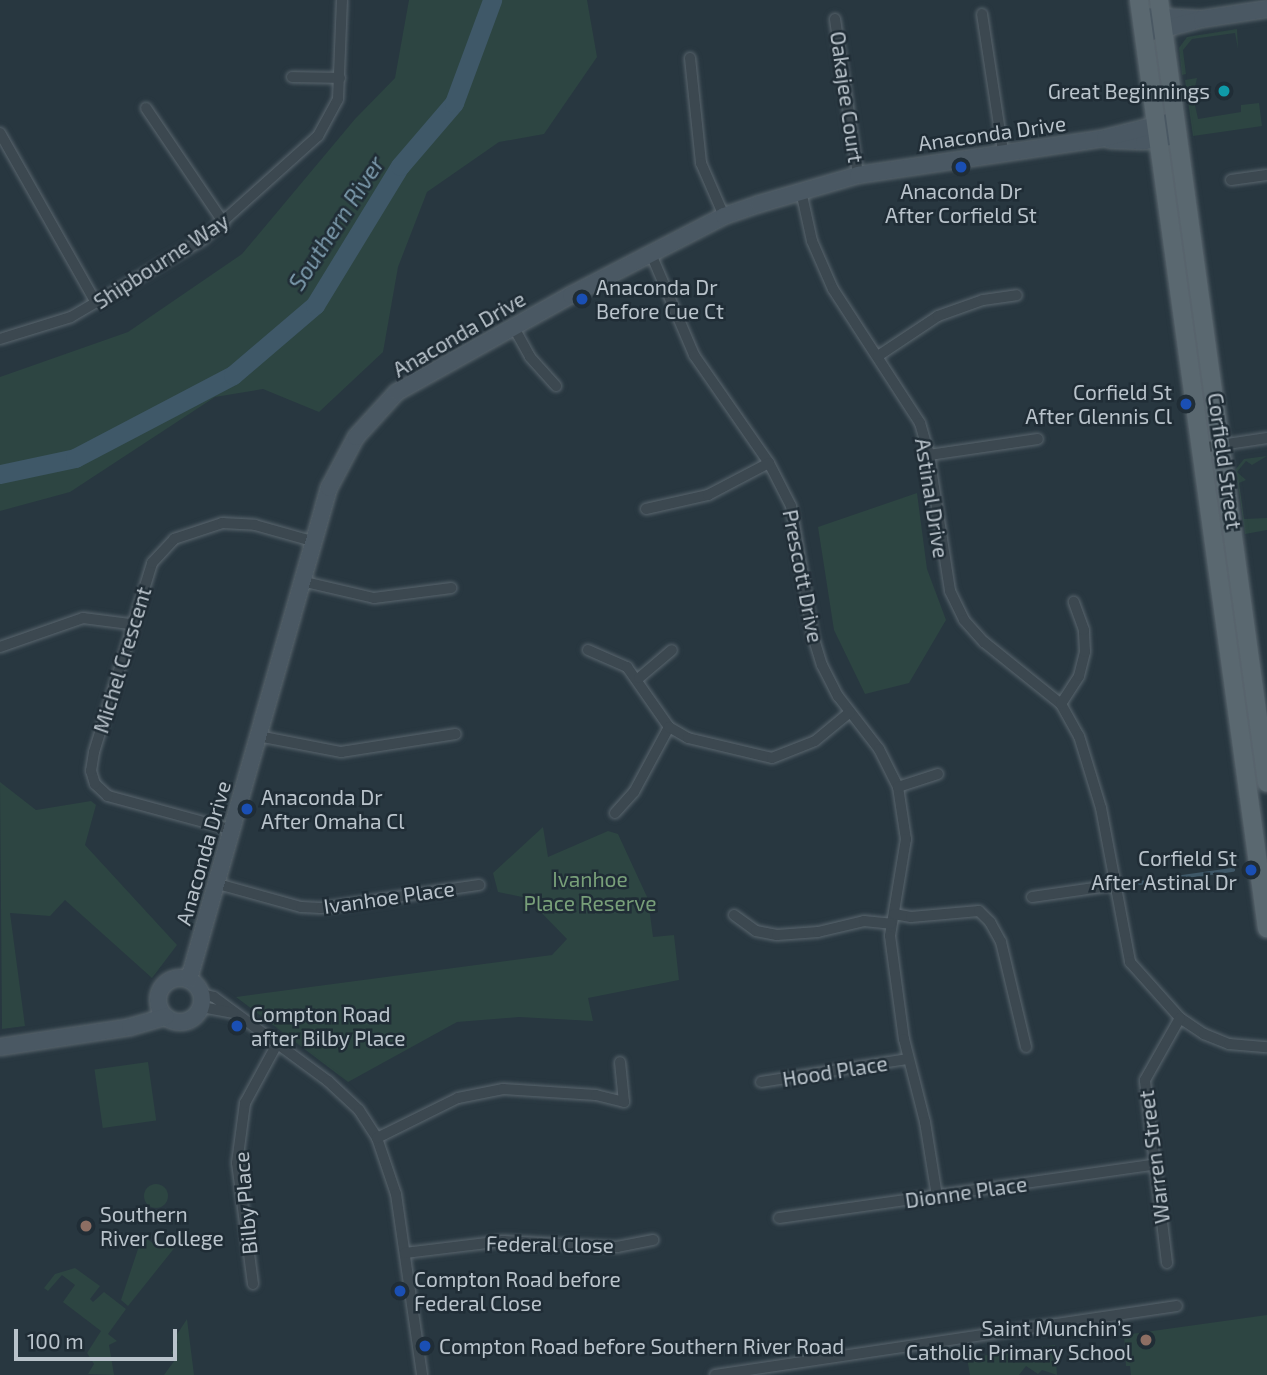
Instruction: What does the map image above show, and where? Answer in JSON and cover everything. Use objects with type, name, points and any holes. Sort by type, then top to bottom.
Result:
[{"type":"main road","points":[[1140,8],[1159,7],[1202,19]]},
{"type":"main road","name":"Corfield Street","points":[[1159,7],[1163,32],[1166,130],[1200,449],[1267,928]]},
{"type":"main road","name":"Corfield Street","points":[[1140,8],[1166,130],[1220,446],[1267,783]]},
{"type":"main road","points":[[1144,34],[1163,32],[1202,19],[1267,9]]},
{"type":"main road","name":"Anaconda Drive","points":[[162,1012],[159,993],[181,979],[197,945],[218,884],[312,541],[336,470],[369,420],[416,379],[724,216],[858,175],[1166,130]]},
{"type":"main road","points":[[0,1047],[130,1027],[162,1012],[186,1022],[202,1001],[181,979]]},
{"type":"street","name":"Shipbourne Way","points":[[0,340],[71,317],[224,223],[317,136],[331,119],[340,78],[342,0]]},
{"type":"street","points":[[982,14],[1003,152]]},
{"type":"street","name":"Oakajee Court","points":[[835,19],[858,175]]},
{"type":"street","points":[[690,58],[701,163],[724,216]]},
{"type":"street","points":[[292,76],[340,78]]},
{"type":"street","points":[[146,108],[224,223]]},
{"type":"street","points":[[0,133],[96,303]]},
{"type":"street","points":[[1231,180],[1267,175]]},
{"type":"street","name":"Astinal Drive","points":[[801,191],[813,241],[833,289],[904,393],[929,455],[942,564],[964,620],[1010,666],[1061,704],[1080,736],[1101,808],[1130,962],[1180,1018],[1229,1044],[1267,1047]]},
{"type":"street","name":"Prescott Drive","points":[[651,254],[694,355],[769,463],[791,506],[800,540],[819,655],[850,712],[879,749],[898,787],[906,839],[892,919],[908,1059],[925,1122],[937,1196]]},
{"type":"street","points":[[878,356],[937,316],[983,300],[1017,295]]},
{"type":"street","points":[[513,326],[530,358],[556,386]]},
{"type":"street","points":[[1200,449],[1267,438]]},
{"type":"street","points":[[929,455],[1038,439]]},
{"type":"street","points":[[646,509],[708,495],[769,463]]},
{"type":"street","name":"Michel Crescent","points":[[233,830],[108,796],[95,785],[91,771],[93,752],[130,624],[152,563],[174,539],[222,523],[255,525],[312,541]]},
{"type":"street","points":[[301,581],[374,598],[451,588]]},
{"type":"street","points":[[1061,704],[1079,676],[1085,652],[1084,631],[1074,602]]},
{"type":"street","points":[[0,647],[83,618],[130,624]]},
{"type":"street","points":[[588,650],[614,659],[639,678],[669,727],[688,737],[772,758],[815,741],[850,712]]},
{"type":"street","points":[[639,678],[672,650]]},
{"type":"street","points":[[615,813],[634,792],[669,727]]},
{"type":"street","points":[[258,736],[341,752],[456,734]]},
{"type":"street","points":[[898,787],[938,774]]},
{"type":"street","name":"Ivanhoe Place","points":[[218,884],[301,907],[321,908],[479,885]]},
{"type":"street","points":[[1032,897],[1115,885]]},
{"type":"street","points":[[734,915],[756,931],[777,935],[818,932],[864,921],[979,911],[1001,942],[1026,1047]]},
{"type":"street","points":[[202,1001],[214,997],[276,1046],[344,1094],[377,1138],[394,1185],[422,1375]]},
{"type":"street","name":"Warren Street","points":[[1167,1264],[1144,1080],[1180,1018]]},
{"type":"street","name":"Bilby Place","points":[[253,1284],[237,1163],[245,1103],[276,1046]]},
{"type":"street","name":"Hood Place","points":[[761,1082],[908,1059]]},
{"type":"street","points":[[377,1138],[458,1098],[503,1089],[596,1095],[624,1102],[620,1062]]},
{"type":"street","name":"Dionne Place","points":[[779,1218],[1153,1165]]},
{"type":"street","name":"Federal Close","points":[[405,1253],[503,1241],[617,1247],[653,1240]]},
{"type":"street","points":[[721,1375],[1177,1306]]},
{"type":"green space","points":[[409,0],[587,0],[597,57],[544,134],[499,142],[427,192],[398,267],[383,352],[319,412],[263,389],[215,397],[70,492],[0,511],[0,377],[128,332],[242,254],[355,119],[395,78]]},
{"type":"green space","points":[[1237,29],[1238,49],[1235,33],[1192,39],[1183,50],[1186,74],[1182,75],[1179,48],[1187,37]]},
{"type":"green space","points":[[1197,78],[1193,96],[1198,119],[1241,112],[1241,105],[1259,103],[1262,126],[1193,136],[1185,80]]},
{"type":"green space","points":[[1267,456],[1252,465],[1246,461],[1237,472],[1246,480],[1239,483],[1244,519],[1267,518],[1267,530],[1245,534],[1236,469],[1244,459]]},
{"type":"green space","points":[[917,493],[927,569],[946,620],[909,683],[865,694],[834,630],[818,527]]},
{"type":"green space","points":[[0,782],[36,810],[91,801],[96,805],[85,845],[177,945],[152,978],[65,900],[50,916],[10,913],[25,1026],[2,1029]]},
{"type":"green space","name":"Ivanhoe Place Reserve","points":[[543,827],[548,857],[608,831],[618,834],[648,899],[653,937],[674,935],[679,980],[588,998],[593,1021],[519,1017],[457,1022],[348,1082],[236,997],[552,955],[567,939],[527,898],[498,892],[493,873]]},
{"type":"green space","points":[[148,1062],[156,1120],[103,1128],[95,1070]]},
{"type":"green space","points":[[156,1184],[165,1187],[168,1196],[165,1205],[156,1208],[147,1205],[144,1196],[147,1187]]},
{"type":"green space","points":[[139,1233],[154,1244],[176,1242],[176,1246],[128,1306],[121,1300],[139,1246],[133,1241]]},
{"type":"green space","points":[[75,1268],[100,1286],[90,1299],[93,1302],[104,1292],[126,1309],[108,1334],[117,1341],[109,1345],[114,1375],[88,1374],[94,1364],[87,1353],[101,1331],[63,1302],[75,1285],[62,1275],[48,1291],[44,1288],[55,1274]]},
{"type":"green space","points":[[1267,1315],[1267,1375],[1131,1375],[1130,1366],[1126,1366],[1124,1335]]},
{"type":"green space","points":[[187,1319],[194,1375],[164,1375],[177,1357],[171,1353],[178,1342],[174,1339]]},
{"type":"green space","points":[[1055,1345],[1057,1375],[1042,1370],[1038,1374],[1026,1366],[1019,1375],[970,1375],[967,1358]]},
{"type":"waterway","name":"Southern River","points":[[0,474],[75,458],[233,375],[315,305],[400,166],[454,103],[492,0]]},
{"type":"waterway","points":[[1140,883],[1233,870]]},
{"type":"place","name":"Great Beginnings","points":[[1224,91]]},
{"type":"place","name":"Anaconda Dr After Corfield St","points":[[961,167]]},
{"type":"place","name":"Anaconda Dr Before Cue Ct","points":[[582,299]]},
{"type":"place","name":"Corfield St After Glennis Cl","points":[[1186,404]]},
{"type":"place","name":"Anaconda Dr After Omaha Cl","points":[[247,809]]},
{"type":"place","name":"Corfield St After Astinal Dr","points":[[1251,870]]},
{"type":"place","name":"Compton Road after Bilby Place","points":[[237,1026]]},
{"type":"place","name":"Southern River College","points":[[86,1226]]},
{"type":"place","name":"Compton Road before Federal Close","points":[[400,1291]]},
{"type":"place","name":"Saint Munchin’s Catholic Primary School","points":[[1146,1340]]},
{"type":"place","name":"Compton Road before Southern River Road","points":[[425,1346]]}]
